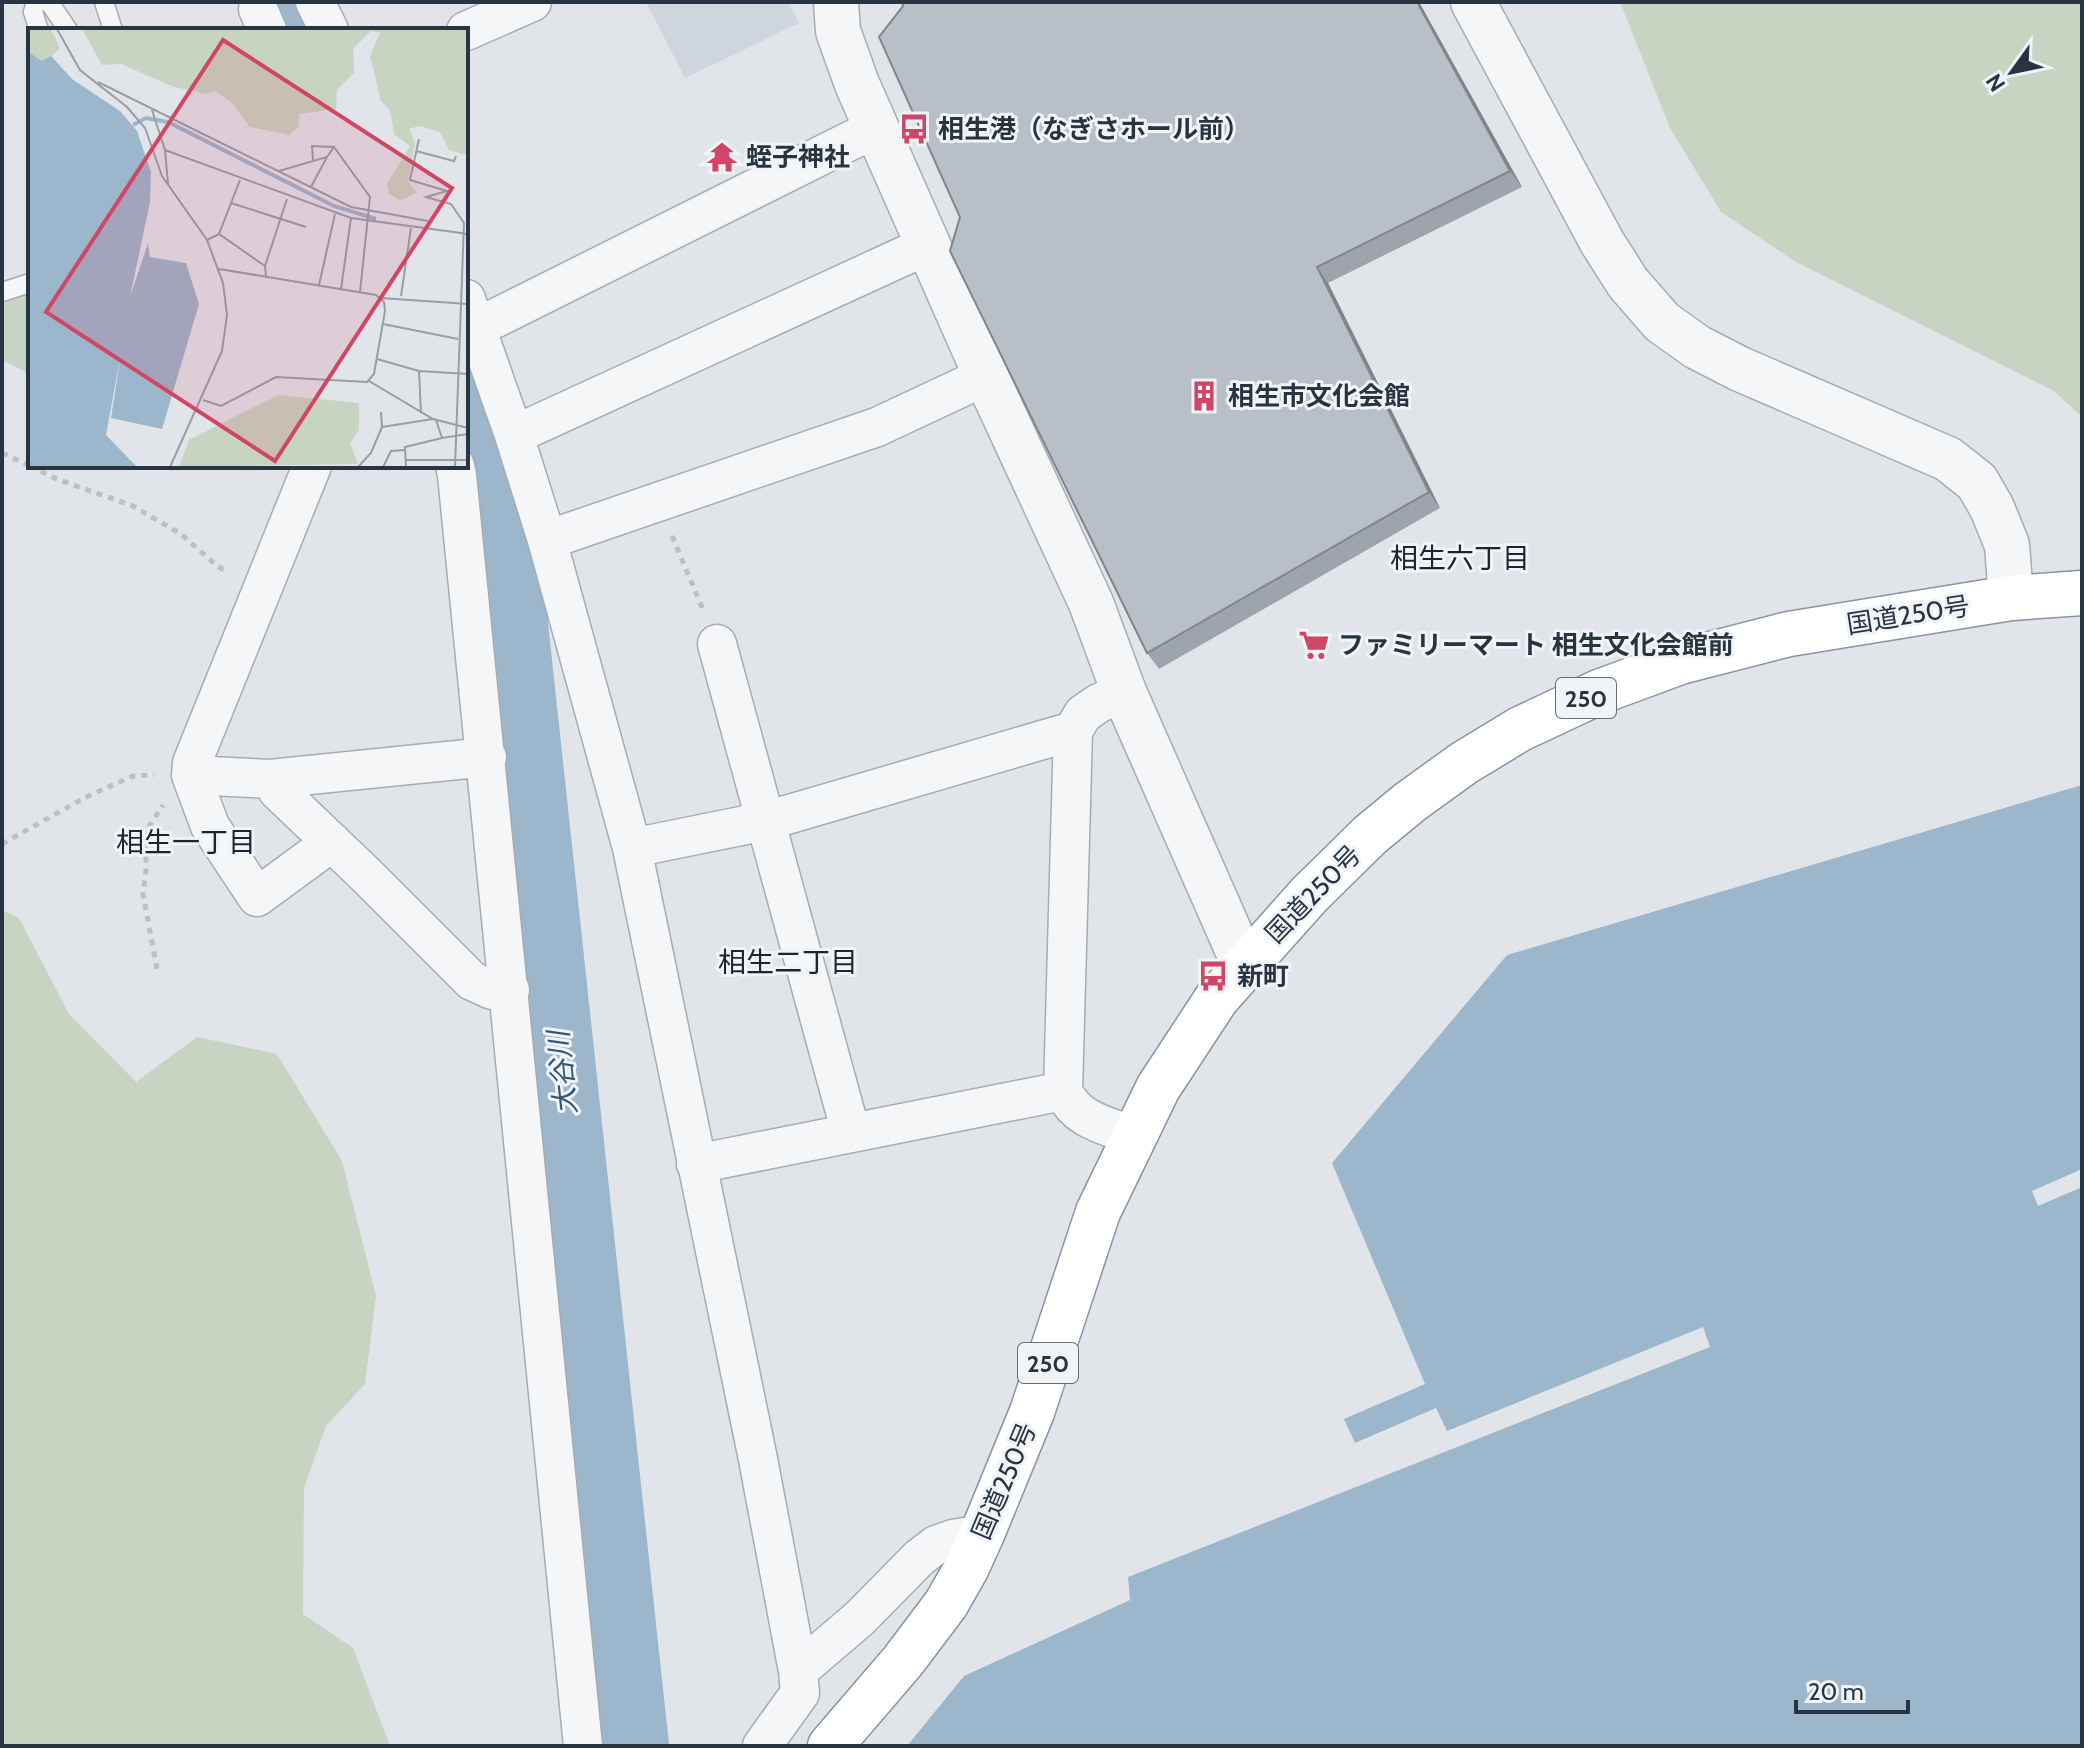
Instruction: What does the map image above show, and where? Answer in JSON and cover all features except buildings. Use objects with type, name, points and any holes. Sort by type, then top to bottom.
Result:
[{"type":"highway","name":"国道250号","points":[[830,1746],[903,1661],[946,1604],[982,1534],[1032,1412],[1098,1212],[1158,1088],[1217,998],[1309,895],[1370,835],[1464,763],[1520,729],[1599,692],[1680,662],[1789,634],[2011,598],[2082,593]]},
{"type":"street","points":[[315,2],[328,28]]},
{"type":"street","points":[[468,30],[532,2]]},
{"type":"street","points":[[836,2],[838,31],[857,84],[986,376],[1091,603],[1124,692],[1245,967]]},
{"type":"street","points":[[1473,2],[1602,242],[1628,283],[1662,322],[1697,347],[1740,369],[1948,459],[1977,482],[1992,508],[2007,545],[2011,598]]},
{"type":"street","points":[[762,1746],[800,1693],[758,1459],[632,848],[547,540],[514,435],[469,321],[876,128]]},
{"type":"street","points":[[514,435],[928,245]]},
{"type":"street","points":[[547,540],[877,427],[986,376]]},
{"type":"street","points":[[311,468],[192,763],[191,775],[210,826],[257,897],[332,842]]},
{"type":"street","points":[[455,468],[487,757],[583,1746]]},
{"type":"street","points":[[717,644],[851,1133]]},
{"type":"street","points":[[1124,692],[1083,714],[1073,731],[1063,1091],[1070,1105],[1082,1116],[1134,1136]]},
{"type":"street","points":[[632,848],[766,821],[1073,731]]},
{"type":"street","points":[[191,775],[270,779],[487,757]]},
{"type":"street","points":[[270,779],[278,791],[472,981],[492,990],[510,990]]},
{"type":"street","points":[[696,1164],[1063,1091]]},
{"type":"street","points":[[798,1671],[860,1618],[919,1558],[936,1545],[982,1534]]},
{"type":"lane","points":[[36,2],[33,12],[38,28]]},
{"type":"lane","points":[[49,2],[67,28]]},
{"type":"lane","points":[[104,2],[112,28]]},
{"type":"lane","points":[[2,292],[28,284]]},
{"type":"path","points":[[2,453],[28,465]]},
{"type":"path","points":[[34,468],[133,506],[181,534],[217,566],[261,590]]},
{"type":"path","points":[[658,502],[717,644]]},
{"type":"path","points":[[2,844],[84,798],[133,776],[191,775]]},
{"type":"path","points":[[157,969],[143,894],[146,831],[168,797],[191,775]]},
{"type":"shaded area","points":[[646,2],[789,2],[799,23],[685,78]]},
{"type":"green space","points":[[1620,2],[2082,2],[2082,417],[2054,391],[1796,262],[1721,212],[1670,128]]},
{"type":"green space","points":[[28,293],[28,373],[2,360],[2,302]]},
{"type":"green space","points":[[2,910],[19,918],[69,1014],[136,1082],[197,1037],[277,1054],[342,1161],[376,1296],[365,1384],[326,1426],[304,1488],[303,1614],[353,1648],[390,1746],[2,1746]]},
{"type":"water","points":[[2082,785],[2082,1169],[2032,1191],[2038,1206],[2082,1187],[2082,1746],[907,1746],[964,1676],[1130,1600],[1128,1577],[1710,1347],[1703,1327],[1447,1431],[1436,1408],[1355,1443],[1344,1419],[1425,1384],[1332,1163],[1507,955]]},
{"type":"waterway","name":"大谷川","points":[[289,2],[301,28]]},
{"type":"waterway","name":"大谷川","points":[[468,413],[508,569],[635,1746]]},
{"type":"place","name":"相生港（なぎさホール前）","points":[[914,129]]},
{"type":"place","name":"蛭子神社","points":[[722,157]]},
{"type":"place","name":"相生市文化会館","points":[[1204,396]]},
{"type":"place","name":"ファミリーマート 相生文化会館前","points":[[1314,645]]},
{"type":"place","name":"新町","points":[[1213,976]]},
{"type":"district","name":"相生六丁目","points":[[1460,558]]},
{"type":"district","name":"相生一丁目","points":[[186,842]]},
{"type":"district","name":"相生二丁目","points":[[788,962]]}]
